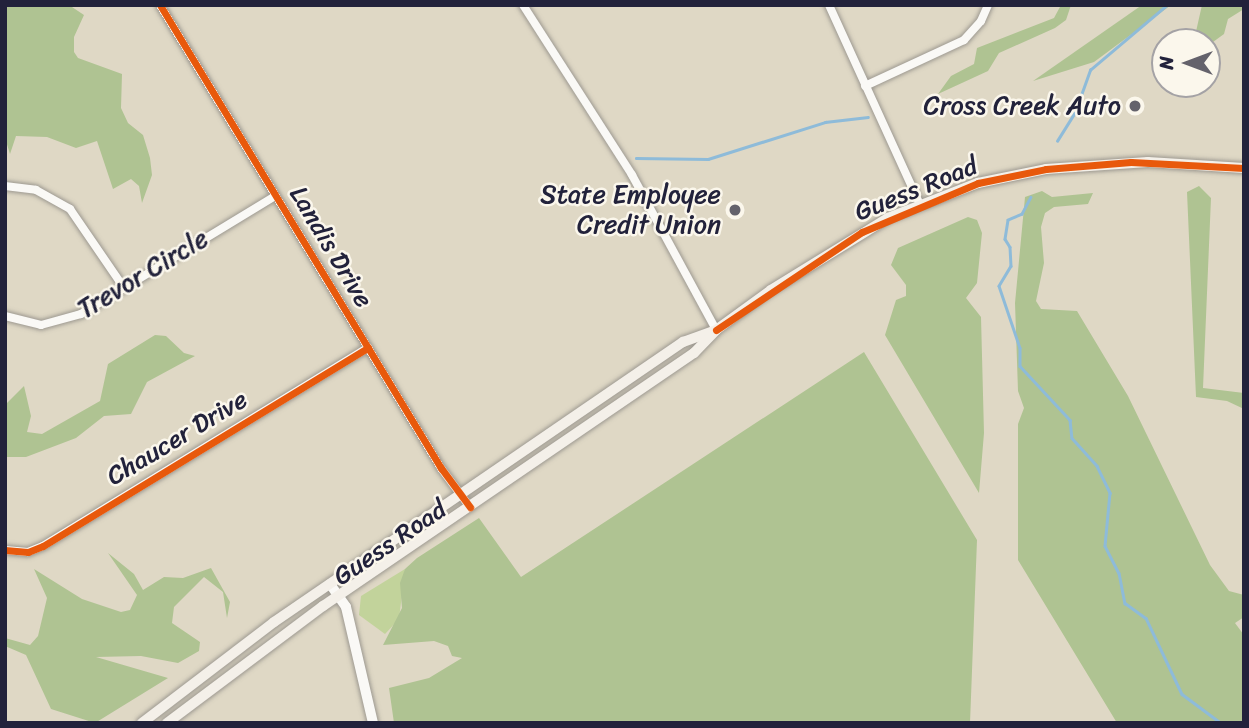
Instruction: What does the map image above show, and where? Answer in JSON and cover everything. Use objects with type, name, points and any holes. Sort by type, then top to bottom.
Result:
[{"type":"main road","name":"Guess Road","points":[[167,723],[338,596],[694,354],[716,330],[850,239],[919,205],[978,183],[1046,169],[1148,162],[1244,168]]},
{"type":"main road","name":"Guess Road","points":[[142,723],[330,584],[683,342],[716,330]]},
{"type":"street","name":"Landis Drive","points":[[160,5],[459,496],[470,507]]},
{"type":"street","points":[[523,5],[632,175],[716,330]]},
{"type":"street","points":[[829,5],[919,205]]},
{"type":"street","points":[[866,86],[964,40],[981,21],[988,5]]},
{"type":"street","points":[[5,186],[36,190],[70,209],[124,288]]},
{"type":"street","name":"Trevor Circle","points":[[5,316],[29,324],[54,324],[124,288],[275,196]]},
{"type":"street","name":"Chaucer Drive","points":[[5,550],[28,552],[43,546],[368,348]]},
{"type":"street","points":[[330,584],[346,607],[373,723]]},
{"type":"green space","points":[[5,5],[69,5],[84,15],[74,37],[74,52],[78,58],[122,74],[121,108],[128,123],[143,135],[152,175],[142,203],[139,186],[131,179],[113,189],[97,141],[76,148],[47,137],[16,136],[10,154],[5,138]]},
{"type":"green space","points":[[1061,5],[1071,5],[1066,20],[1055,28],[999,53],[988,71],[938,94],[951,76],[974,64],[977,48],[1054,18]]},
{"type":"green space","points":[[1142,5],[1171,5],[1094,62],[1033,81]]},
{"type":"green space","points":[[1202,5],[1244,5],[1244,9],[1228,19],[1221,36],[1221,28],[1197,28]]},
{"type":"green space","points":[[1199,186],[1211,198],[1203,388],[1244,393],[1244,409],[1227,401],[1196,397],[1187,192]]},
{"type":"green space","points":[[1042,191],[1052,197],[1093,193],[1088,204],[1054,207],[1045,213],[1041,227],[1044,263],[1036,301],[1041,309],[1077,311],[1128,396],[1210,565],[1229,591],[1244,595],[1244,617],[1235,623],[1244,635],[1244,723],[1117,723],[1018,560],[1018,424],[1024,408],[1018,391],[1015,303],[1025,197]]},
{"type":"green space","points":[[968,217],[977,220],[982,233],[977,283],[966,298],[981,317],[984,433],[979,493],[885,335],[896,300],[906,296],[906,285],[891,265],[898,248]]},
{"type":"green space","points":[[155,335],[166,336],[184,353],[195,356],[147,382],[131,414],[104,416],[76,438],[26,457],[5,457],[5,405],[24,386],[31,416],[27,432],[42,434],[100,401],[108,364]]},
{"type":"green space","points":[[864,352],[977,540],[970,723],[394,723],[389,688],[429,678],[462,658],[452,656],[448,646],[434,641],[383,645],[402,608],[400,583],[405,569],[417,558],[479,518],[521,577]]},
{"type":"green space","points":[[108,553],[134,574],[143,590],[164,577],[183,578],[211,568],[230,602],[227,618],[223,592],[204,577],[174,607],[172,623],[200,642],[199,651],[178,663],[141,656],[96,657],[168,678],[95,723],[51,709],[26,655],[5,646],[5,638],[30,645],[38,636],[47,598],[34,569],[82,599],[121,612],[130,610],[137,595]]},
{"type":"green space","points":[[405,569],[399,619],[385,634],[359,615],[361,596]]},
{"type":"waterway","points":[[1057,141],[1075,112],[1090,70],[1167,5]]},
{"type":"waterway","points":[[636,158],[708,159],[825,122],[868,117]]},
{"type":"waterway","points":[[1031,197],[1022,214],[1008,220],[1005,239],[1010,247],[1011,266],[999,286],[1020,348],[1020,366],[1070,420],[1072,438],[1097,466],[1110,493],[1105,546],[1119,573],[1125,603],[1146,618],[1182,694],[1221,723]]},
{"type":"cycle path","points":[[160,5],[441,468],[470,507]]},
{"type":"cycle path","points":[[716,330],[862,232],[978,183],[1046,169],[1131,162],[1244,168]]},
{"type":"cycle path","points":[[5,550],[28,552],[43,546],[368,348]]},
{"type":"place","name":"Cross Creek Auto","points":[[1135,106]]},
{"type":"place","name":"State Employee Credit Union","points":[[735,210]]}]
